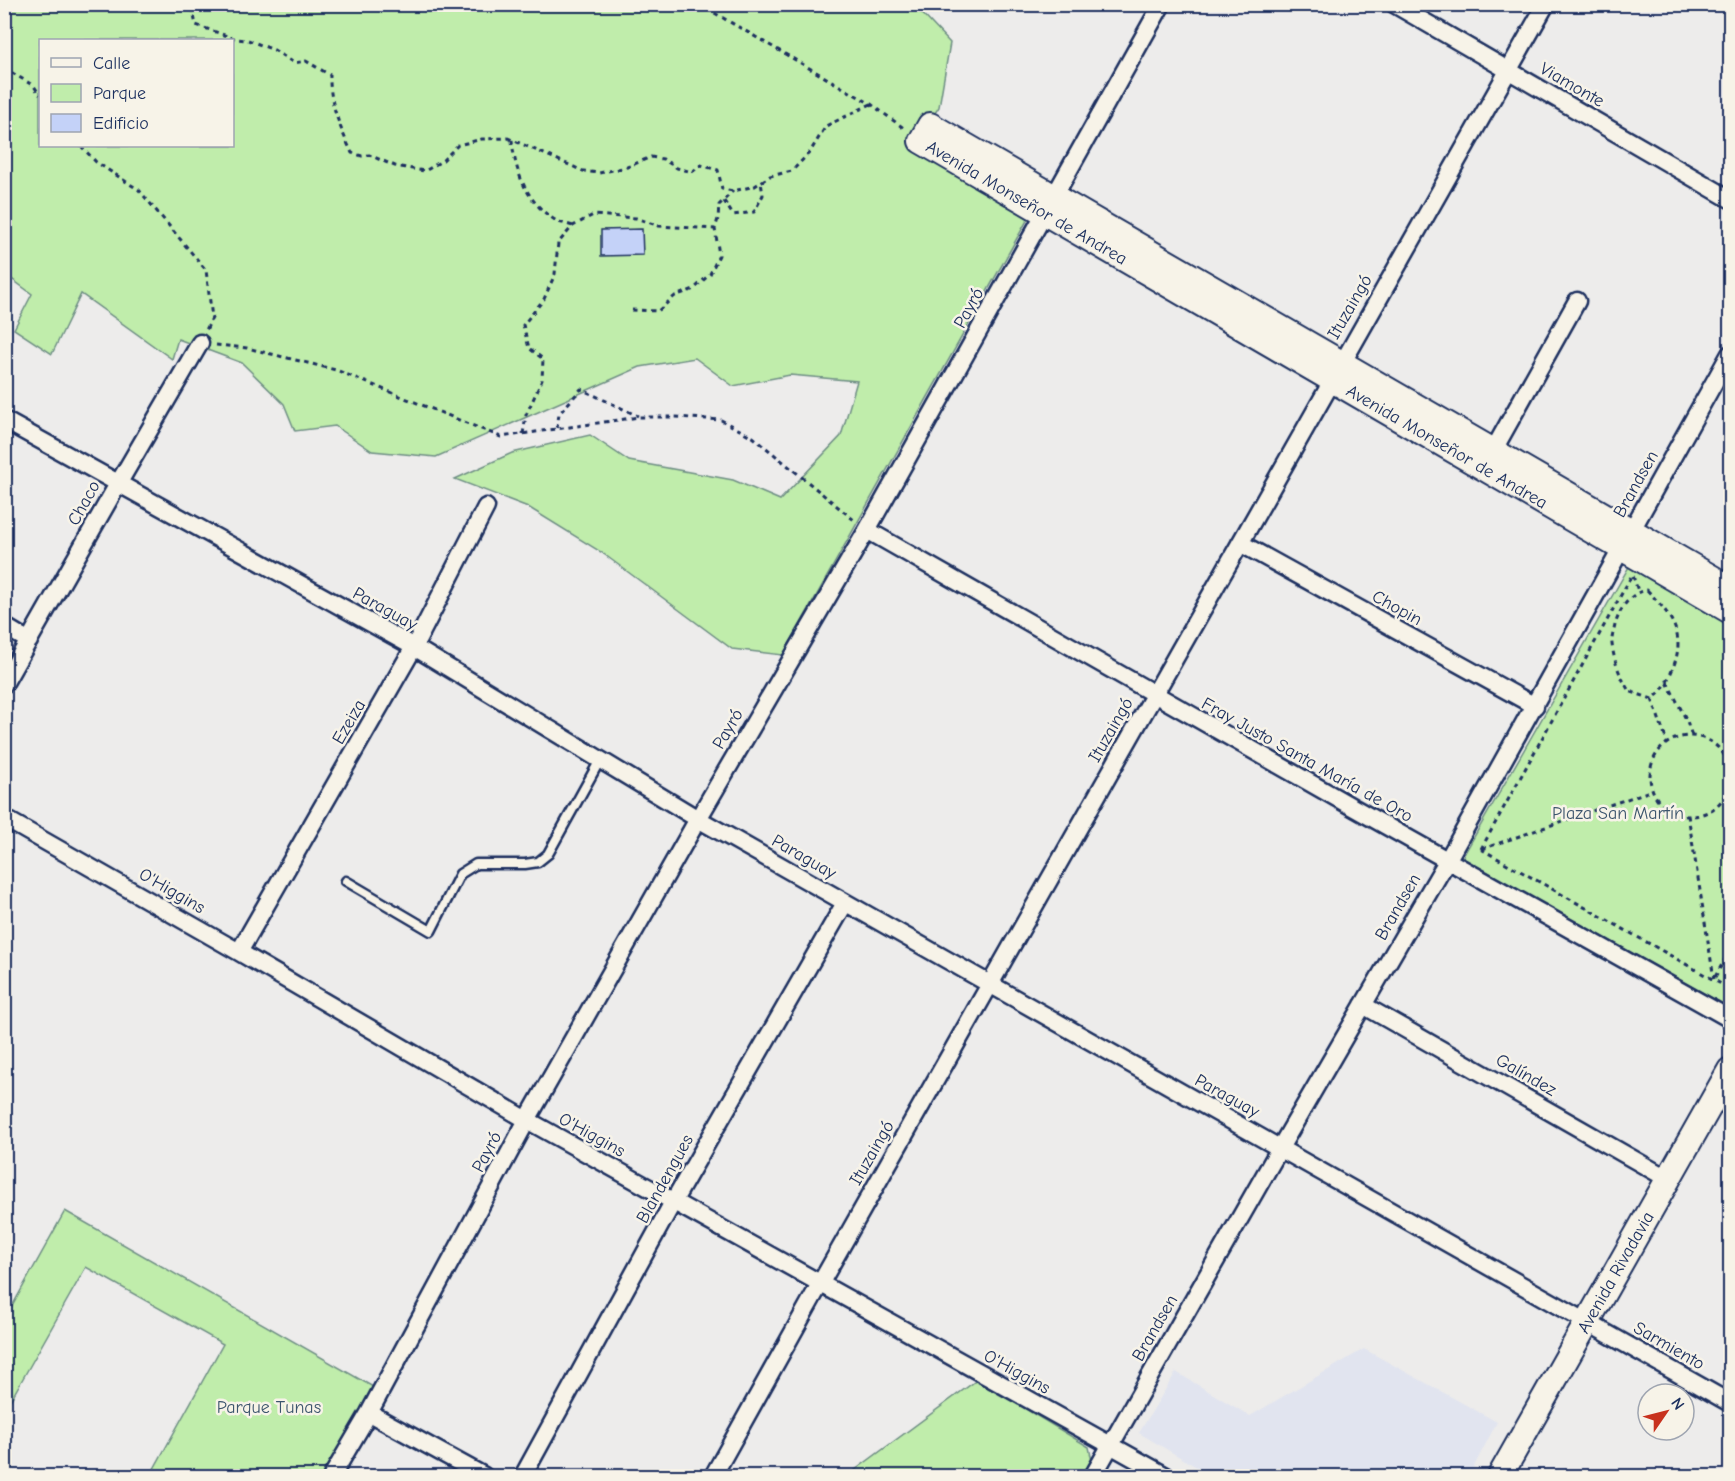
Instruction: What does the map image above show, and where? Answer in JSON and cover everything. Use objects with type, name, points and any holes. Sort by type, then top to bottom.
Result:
[{"type":"street","name":"Payró","points":[[332,1476],[369,1413],[527,1120],[698,819],[867,531],[1162,4]]},
{"type":"street","name":"Viamonte","points":[[1394,4],[1731,200]]},
{"type":"street","name":"Ituzaingó","points":[[713,1476],[1545,4]]},
{"type":"street","name":"Avenida Monseñor de Andrea","points":[[921,141],[930,125],[1049,206],[1627,539],[1731,588]]},
{"type":"street","points":[[1493,451],[1577,301]]},
{"type":"street","name":"Chaco","points":[[4,684],[200,343]]},
{"type":"street","name":"Brandsen","points":[[1093,1476],[1447,861],[1731,354]]},
{"type":"street","name":"Avenida Monseñor de Andrea","points":[[1336,371],[1493,451],[1731,610]]},
{"type":"street","name":"Paraguay","points":[[4,420],[414,647],[698,819],[1587,1322]]},
{"type":"street","name":"Ezeiza","points":[[239,952],[414,647],[486,507]]},
{"type":"street","name":"Fray Justo Santa María de Oro","points":[[867,531],[1447,861],[1731,1018]]},
{"type":"street","name":"Chopin","points":[[1240,543],[1535,706]]},
{"type":"street","points":[[4,626],[29,641]]},
{"type":"street","name":"O'Higgins","points":[[4,818],[527,1120],[1166,1476]]},
{"type":"street","name":"Blandengues","points":[[523,1476],[673,1202],[845,903]]},
{"type":"street","name":"Galíndez","points":[[1364,1005],[1668,1179]]},
{"type":"street","name":"Avenida Rivadavia","points":[[1500,1476],[1731,1070]]},
{"type":"street","name":"Sarmiento","points":[[1587,1322],[1731,1403]]},
{"type":"street","points":[[369,1413],[484,1476]]},
{"type":"lane","points":[[346,881],[431,931],[460,874],[476,864],[525,864],[538,862],[548,854],[600,760]]},
{"type":"path","points":[[203,4],[193,11],[196,25],[274,50],[294,63],[306,61],[330,75],[329,92],[352,153],[369,156],[395,166],[425,171],[443,160],[458,145],[482,139],[508,138],[583,171],[599,173],[627,167],[651,157],[663,159],[677,168],[692,172],[701,165],[718,170],[722,189],[734,191],[755,186],[770,176],[792,171],[810,152],[826,126],[871,104]]},
{"type":"path","points":[[699,4],[871,104],[921,141]]},
{"type":"path","points":[[4,68],[33,86],[39,94]]},
{"type":"path","points":[[512,140],[519,174],[530,198],[557,221],[573,226]]},
{"type":"path","points":[[82,147],[96,162],[139,190],[206,270],[212,318],[200,343],[247,348],[336,370],[501,437],[639,417],[722,420],[753,437],[867,531]]},
{"type":"path","points":[[723,201],[733,215],[754,212],[763,195],[761,182]]},
{"type":"path","points":[[632,310],[658,311],[675,297],[694,289],[710,274],[719,255],[715,229],[719,205],[734,191]]},
{"type":"path","points":[[523,434],[526,416],[542,380],[543,359],[529,348],[523,325],[544,299],[555,274],[558,243],[573,226],[593,215],[636,218],[659,226],[715,229]]},
{"type":"path","points":[[557,429],[559,414],[581,389],[639,417]]},
{"type":"path","points":[[1632,574],[1642,580]]},
{"type":"path","points":[[1632,574],[1638,591]]},
{"type":"path","points":[[1481,849],[1632,574]]},
{"type":"path","points":[[1647,590],[1663,606],[1679,638],[1673,668],[1667,682],[1660,694],[1652,699],[1629,691],[1618,673],[1611,641],[1618,615],[1626,602],[1638,591],[1647,590]]},
{"type":"path","points":[[1667,682],[1692,736]]},
{"type":"path","points":[[1652,699],[1668,743]]},
{"type":"path","points":[[1692,736],[1705,739],[1725,756],[1730,768],[1730,781],[1719,805],[1695,816],[1682,815],[1670,810],[1660,801],[1653,790],[1650,777],[1652,764],[1658,752],[1668,743],[1679,737],[1692,736]]},
{"type":"path","points":[[1725,756],[1731,754]]},
{"type":"path","points":[[1481,849],[1653,790]]},
{"type":"path","points":[[1688,815],[1714,979]]},
{"type":"path","points":[[1481,849],[1731,988]]},
{"type":"path","points":[[1714,979],[1731,950]]},
{"type":"shaded area","points":[[1364,1349],[1497,1422],[1469,1476],[1212,1476],[1139,1433],[1176,1372],[1250,1416]]},
{"type":"green space","points":[[5,5],[914,5],[950,43],[939,107],[911,149],[1030,215],[783,655],[732,649],[601,552],[528,507],[455,479],[512,453],[590,435],[629,461],[733,480],[780,500],[841,436],[857,381],[790,375],[733,386],[695,358],[640,367],[436,457],[372,451],[335,426],[295,431],[284,404],[242,363],[178,339],[172,359],[81,294],[52,354],[14,329],[32,294],[5,274]]},
{"type":"green space","name":"Plaza San Martín","points":[[1630,565],[1730,622],[1730,1008],[1462,858]]},
{"type":"green space","name":"Parque Tunas","points":[[65,1211],[375,1388],[326,1476],[150,1476],[223,1344],[86,1267],[5,1410],[5,1319]]},
{"type":"green space","points":[[977,1380],[1089,1447],[1092,1461],[1084,1476],[847,1476]]},
{"type":"building","points":[[642,229],[643,255],[601,256],[601,230]]}]
